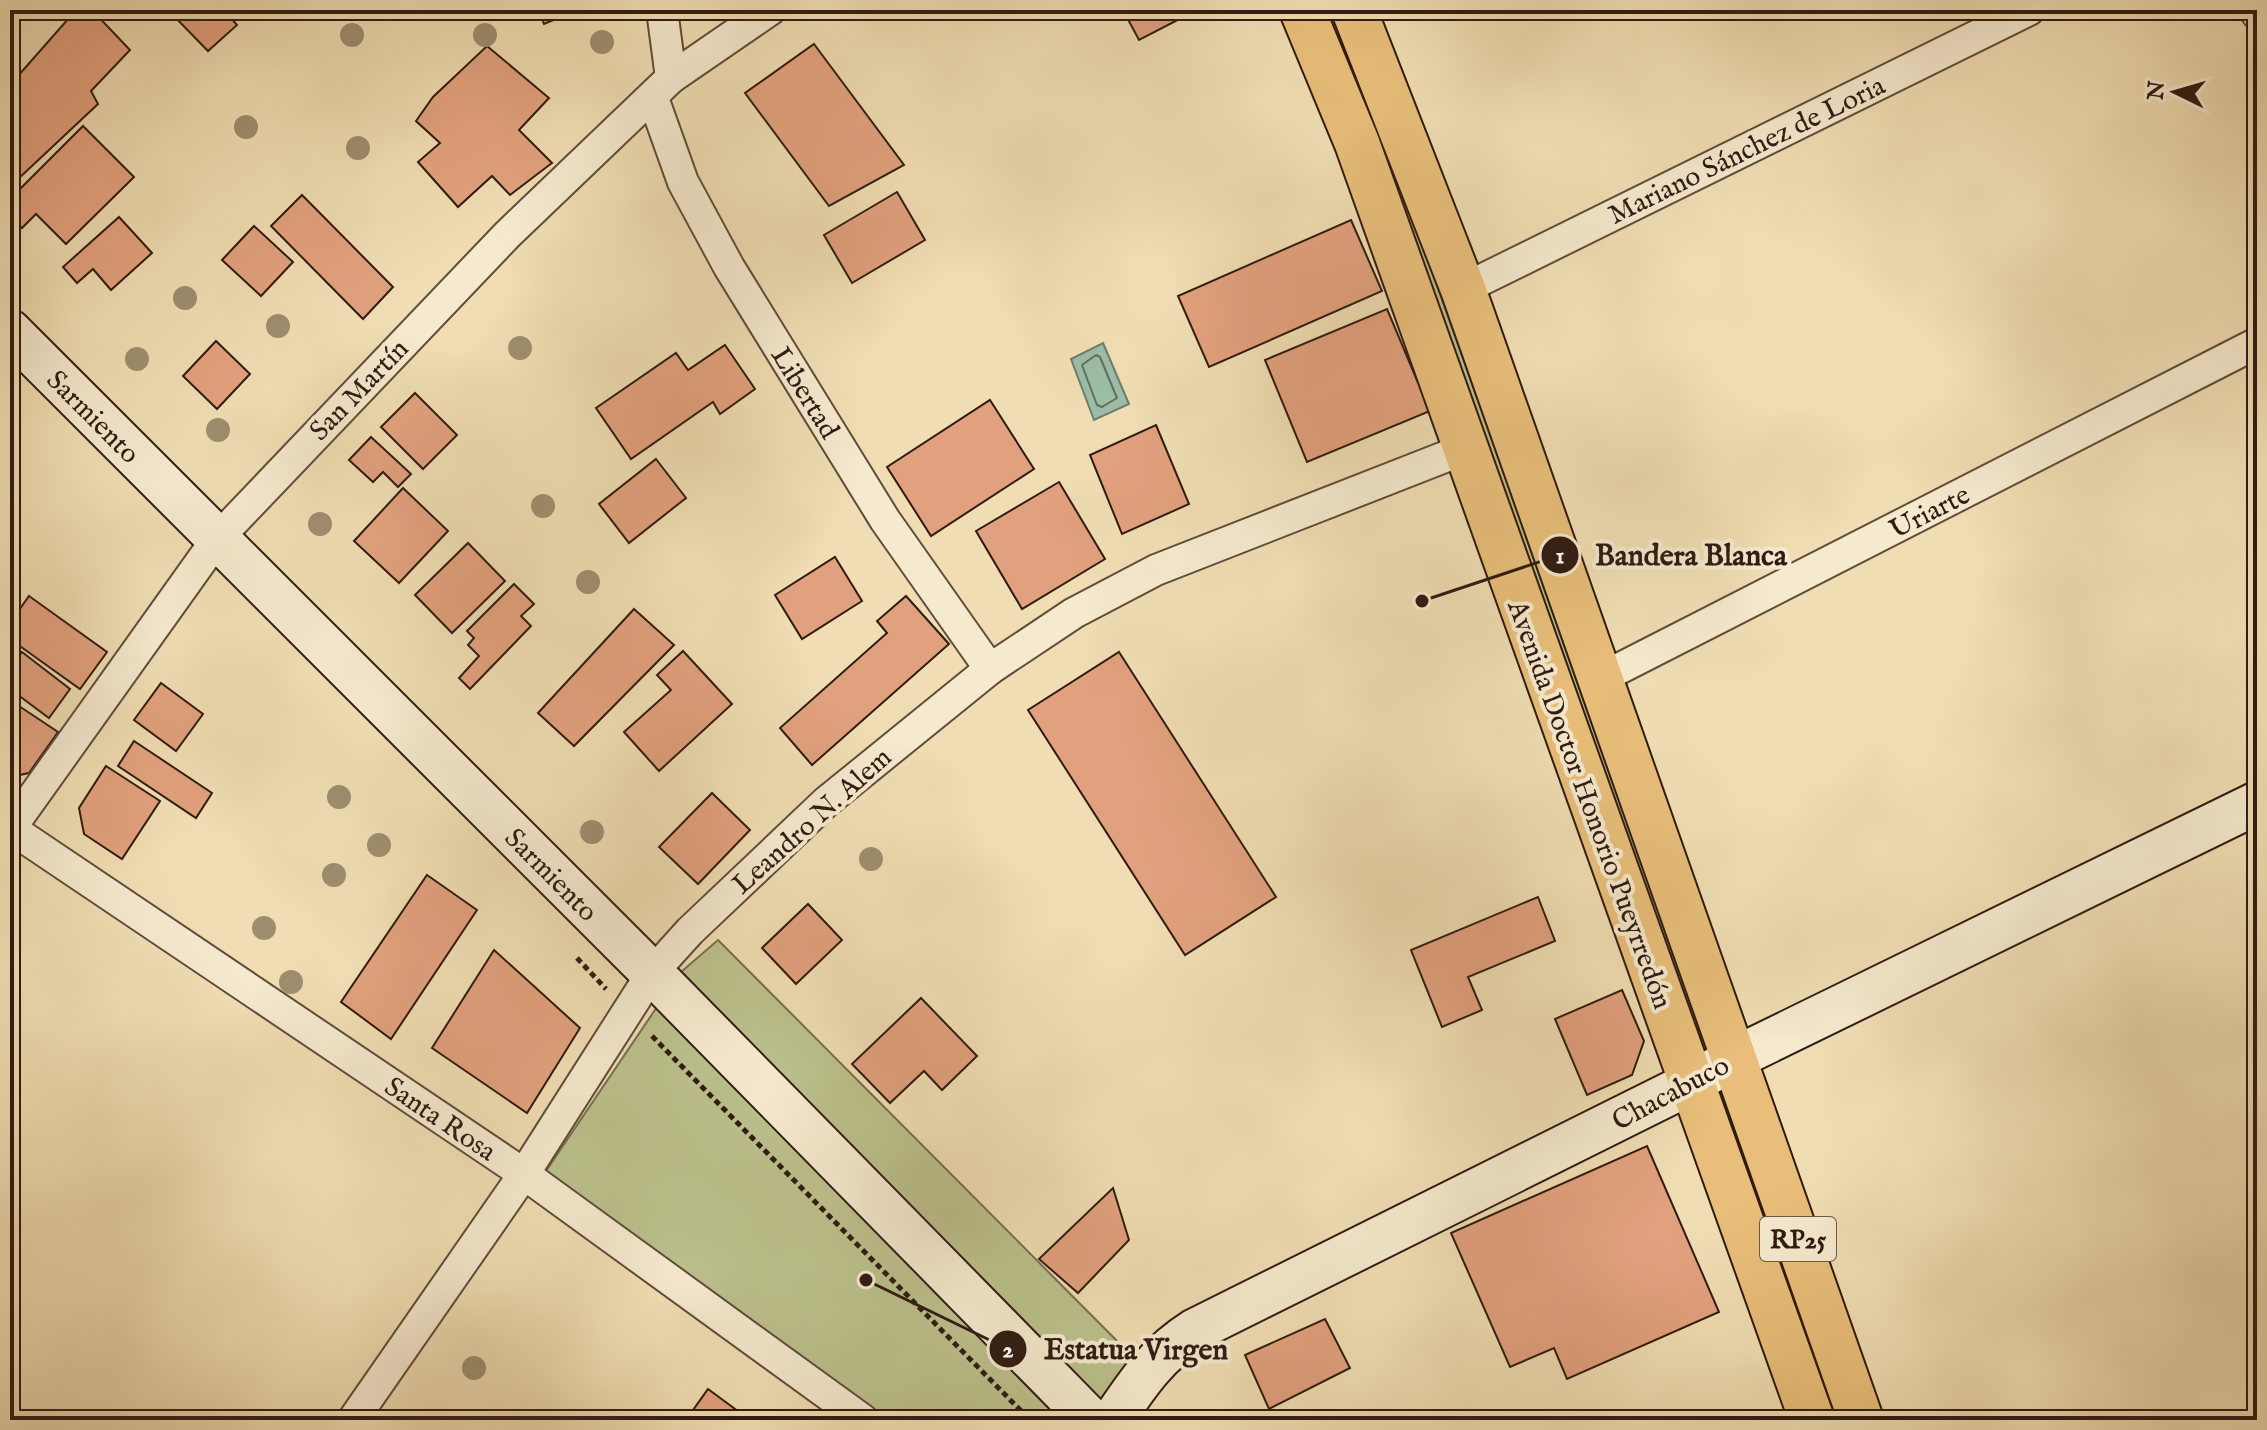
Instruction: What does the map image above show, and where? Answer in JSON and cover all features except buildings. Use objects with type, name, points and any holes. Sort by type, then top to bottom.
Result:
[{"type":"main road","name":"Avenida Doctor Honorio Pueyrredón","points":[[1302,10],[1357,143],[1812,1420]]},
{"type":"main road","name":"Avenida Doctor Honorio Pueyrredón","points":[[1354,10],[1463,289],[1861,1420]]},
{"type":"street","name":"Libertad","points":[[662,10],[662,88],[683,182],[729,267],[885,520],[990,669]]},
{"type":"street","name":"San Martín","points":[[10,828],[217,539],[507,235],[662,88],[770,10]]},
{"type":"street","name":"Mariano Sánchez de Loria","points":[[1463,289],[2029,10]]},
{"type":"street","name":"Sarmiento","points":[[10,331],[652,973],[1091,1420]]},
{"type":"street","name":"Uriarte","points":[[1601,678],[2257,343]]},
{"type":"street","name":"Leandro N. Alem","points":[[353,1420],[524,1174],[652,973],[690,931],[826,802],[990,669],[1074,613],[1156,570],[1465,449]]},
{"type":"street","name":"Chacabuco","points":[[1113,1420],[1148,1367],[1166,1349],[1195,1330],[1691,1083],[1735,1058],[2257,803]]},
{"type":"street","name":"Santa Rosa","points":[[10,828],[524,1174],[863,1420]]},
{"type":"shaded area","points":[[1320,10],[1331,10],[1379,123],[1702,1029],[1692,1033]]},
{"type":"shaded area","points":[[718,940],[1134,1358],[1100,1410],[674,978]]},
{"type":"shaded area","points":[[659,1004],[1069,1420],[884,1420],[546,1171]]},
{"type":"shaded area","points":[[1733,1126],[1838,1420],[1827,1420],[1723,1129]]},
{"type":"water","points":[[1103,343],[1129,404],[1094,420],[1071,359]]},
{"type":"place","name":"Bandera Blanca","points":[[1422,601]]},
{"type":"place","name":"Estatua Virgen","points":[[866,1280]]}]
